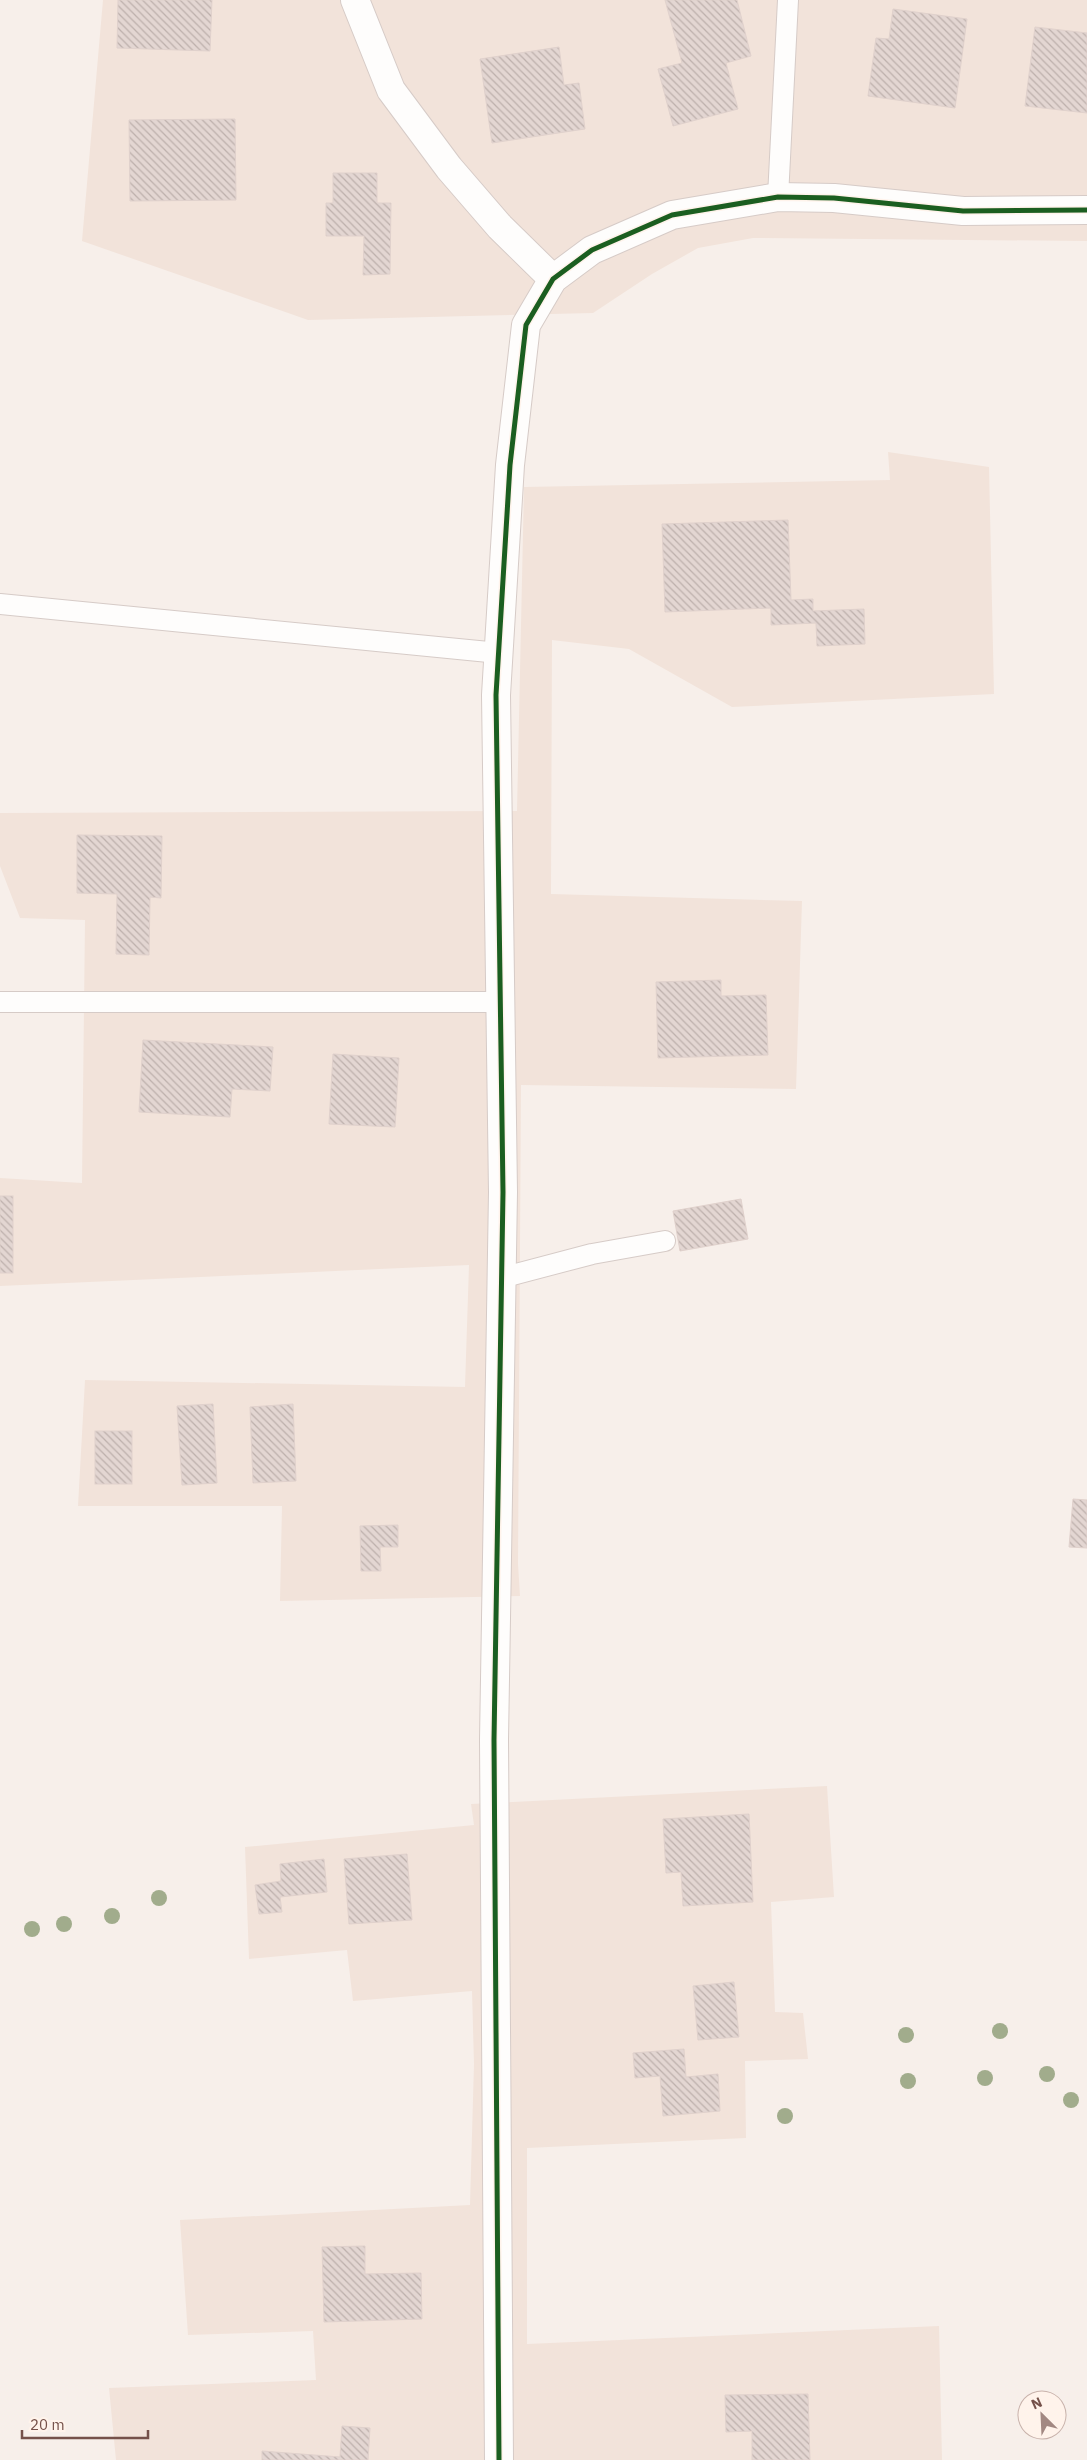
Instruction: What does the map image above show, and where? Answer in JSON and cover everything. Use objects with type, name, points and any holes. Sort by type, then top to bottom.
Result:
[{"type":"street","points":[[354,0],[391,90],[449,168],[500,227],[553,279]]},
{"type":"street","points":[[499,2460],[494,1740],[503,1192],[496,695],[510,465],[526,325],[553,279],[592,250],[672,215],[778,197],[834,198],[963,211],[1087,210]]},
{"type":"lane","points":[[778,197],[788,0]]},
{"type":"lane","points":[[0,604],[499,653]]},
{"type":"lane","points":[[0,1002],[500,1002]]},
{"type":"lane","points":[[501,1278],[592,1254],[665,1241]]},
{"type":"shaded area","points":[[103,0],[1087,0],[1087,241],[753,238],[698,248],[652,274],[593,313],[308,320],[82,241]]},
{"type":"shaded area","points":[[888,452],[989,467],[994,694],[732,707],[629,649],[552,640],[551,894],[802,901],[796,1089],[521,1085],[518,1564],[520,1596],[280,1601],[282,1506],[78,1506],[85,1380],[465,1387],[469,1265],[0,1286],[0,1178],[82,1183],[85,920],[20,918],[0,866],[0,813],[517,811],[524,487],[890,480]]},
{"type":"shaded area","points":[[827,1786],[834,1897],[771,1902],[775,2012],[803,2013],[808,2059],[745,2061],[746,2138],[527,2148],[527,2344],[939,2326],[942,2460],[116,2460],[109,2388],[316,2380],[313,2331],[188,2335],[180,2220],[470,2205],[474,2064],[472,1991],[353,2001],[347,1950],[249,1959],[245,1847],[474,1825],[471,1804]]},
{"type":"building","points":[[118,0],[212,0],[210,51],[117,48]]},
{"type":"building","points":[[665,0],[737,0],[751,56],[726,63],[738,109],[673,126],[658,69],[682,63]]},
{"type":"building","points":[[893,9],[967,19],[955,108],[868,96],[876,38],[889,39]]},
{"type":"building","points":[[1035,27],[1087,33],[1087,113],[1025,106]]},
{"type":"building","points":[[559,47],[564,85],[579,83],[585,129],[492,143],[480,59]]},
{"type":"building","points":[[235,119],[236,200],[130,201],[129,120]]},
{"type":"building","points":[[333,173],[377,173],[377,203],[391,203],[390,274],[363,275],[364,236],[326,236],[326,203],[333,203]]},
{"type":"building","points":[[788,520],[791,600],[813,599],[813,611],[864,609],[865,644],[817,646],[816,623],[771,625],[771,608],[665,612],[662,524]]},
{"type":"building","points":[[77,835],[162,836],[161,898],[150,897],[149,955],[116,954],[117,894],[77,893]]},
{"type":"building","points":[[721,980],[721,996],[766,995],[768,1055],[658,1058],[656,982]]},
{"type":"building","points":[[143,1040],[273,1047],[270,1091],[232,1089],[230,1117],[139,1112]]},
{"type":"building","points":[[333,1054],[399,1058],[395,1127],[329,1124]]},
{"type":"building","points":[[0,1196],[13,1196],[13,1273],[0,1273]]},
{"type":"building","points":[[741,1199],[748,1239],[680,1251],[673,1211]]},
{"type":"building","points":[[213,1404],[217,1483],[182,1485],[177,1406]]},
{"type":"building","points":[[293,1404],[296,1481],[253,1483],[250,1407]]},
{"type":"building","points":[[95,1431],[132,1431],[132,1484],[95,1484]]},
{"type":"building","points":[[1073,1499],[1087,1500],[1087,1548],[1069,1547]]},
{"type":"building","points":[[398,1525],[398,1547],[380,1547],[381,1571],[361,1571],[360,1526]]},
{"type":"building","points":[[749,1814],[753,1902],[683,1906],[681,1872],[666,1873],[663,1819]]},
{"type":"building","points":[[407,1854],[412,1920],[349,1924],[344,1859]]},
{"type":"building","points":[[324,1859],[327,1892],[280,1897],[282,1912],[259,1914],[255,1885],[281,1881],[280,1864]]},
{"type":"building","points":[[734,1982],[739,2037],[698,2040],[693,1986]]},
{"type":"building","points":[[684,2049],[686,2077],[718,2074],[720,2111],[663,2116],[660,2076],[635,2078],[633,2053]]},
{"type":"building","points":[[365,2246],[365,2274],[421,2273],[422,2319],[324,2322],[322,2247]]},
{"type":"building","points":[[808,2394],[810,2460],[752,2460],[752,2431],[726,2432],[725,2395]]},
{"type":"building","points":[[342,2426],[370,2428],[368,2460],[262,2460],[262,2451],[340,2457]]},
{"type":"cycle path","points":[[499,2460],[494,1740],[503,1192],[496,695],[510,465],[526,325],[553,279],[592,250],[672,215],[778,197],[834,198],[963,211],[1087,210]]}]
